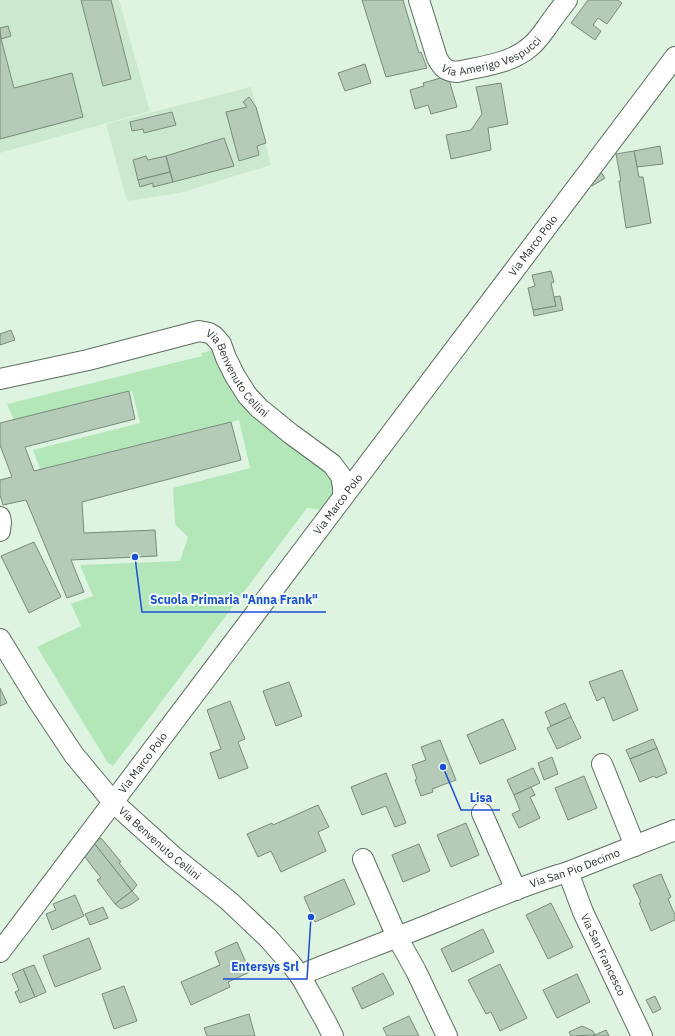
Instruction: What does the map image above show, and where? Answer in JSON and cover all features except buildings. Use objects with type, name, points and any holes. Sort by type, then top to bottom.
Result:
[{"type":"street","name":"Via Amerigo Vespucci","points":[[419,0],[437,58],[445,69],[450,72],[457,72],[505,61],[524,52],[532,46],[567,0]]},
{"type":"street","name":"Via Marco Polo","points":[[0,952],[675,57]]},
{"type":"street","name":"Via Benvenuto Cellini","points":[[0,379],[88,360],[199,331],[209,332],[221,344],[226,358],[247,395],[275,421],[332,464],[341,476],[343,497]]},
{"type":"street","points":[[0,517],[0,531]]},
{"type":"street","name":"Via Benvenuto Cellini","points":[[0,639],[38,701],[74,755],[113,802],[174,857],[229,901],[268,938],[301,977],[326,1022],[332,1036]]},
{"type":"street","name":"Via San Pio Decimo","points":[[602,764],[635,846]]},
{"type":"street","name":"Via San Pio Decimo","points":[[482,813],[516,890]]},
{"type":"street","name":"Via San Pio Decimo","points":[[301,977],[310,971],[516,890],[568,872],[675,830]]},
{"type":"street","points":[[364,859],[397,937],[416,971],[447,1036]]},
{"type":"street","name":"Via San Francesco","points":[[568,872],[583,912],[642,1036]]},
{"type":"shaded area","points":[[0,0],[119,0],[150,111],[0,153]]},
{"type":"shaded area","points":[[251,87],[271,165],[180,193],[127,201],[106,124]]},
{"type":"green space","points":[[213,350],[329,472],[333,477],[334,492],[323,510],[307,508],[113,766],[108,763],[37,647],[81,626],[71,604],[93,596],[80,565],[180,561],[188,537],[175,524],[173,488],[250,468],[239,420],[40,469],[33,450],[140,423],[132,391],[14,420],[7,404],[202,356],[201,353]]},
{"type":"place","name":"Scuola Primaria \"Anna Frank\"","points":[[135,557]]},
{"type":"place","name":"Lisa","points":[[443,767]]},
{"type":"place","name":"Entersys Srl","points":[[311,917]]}]
